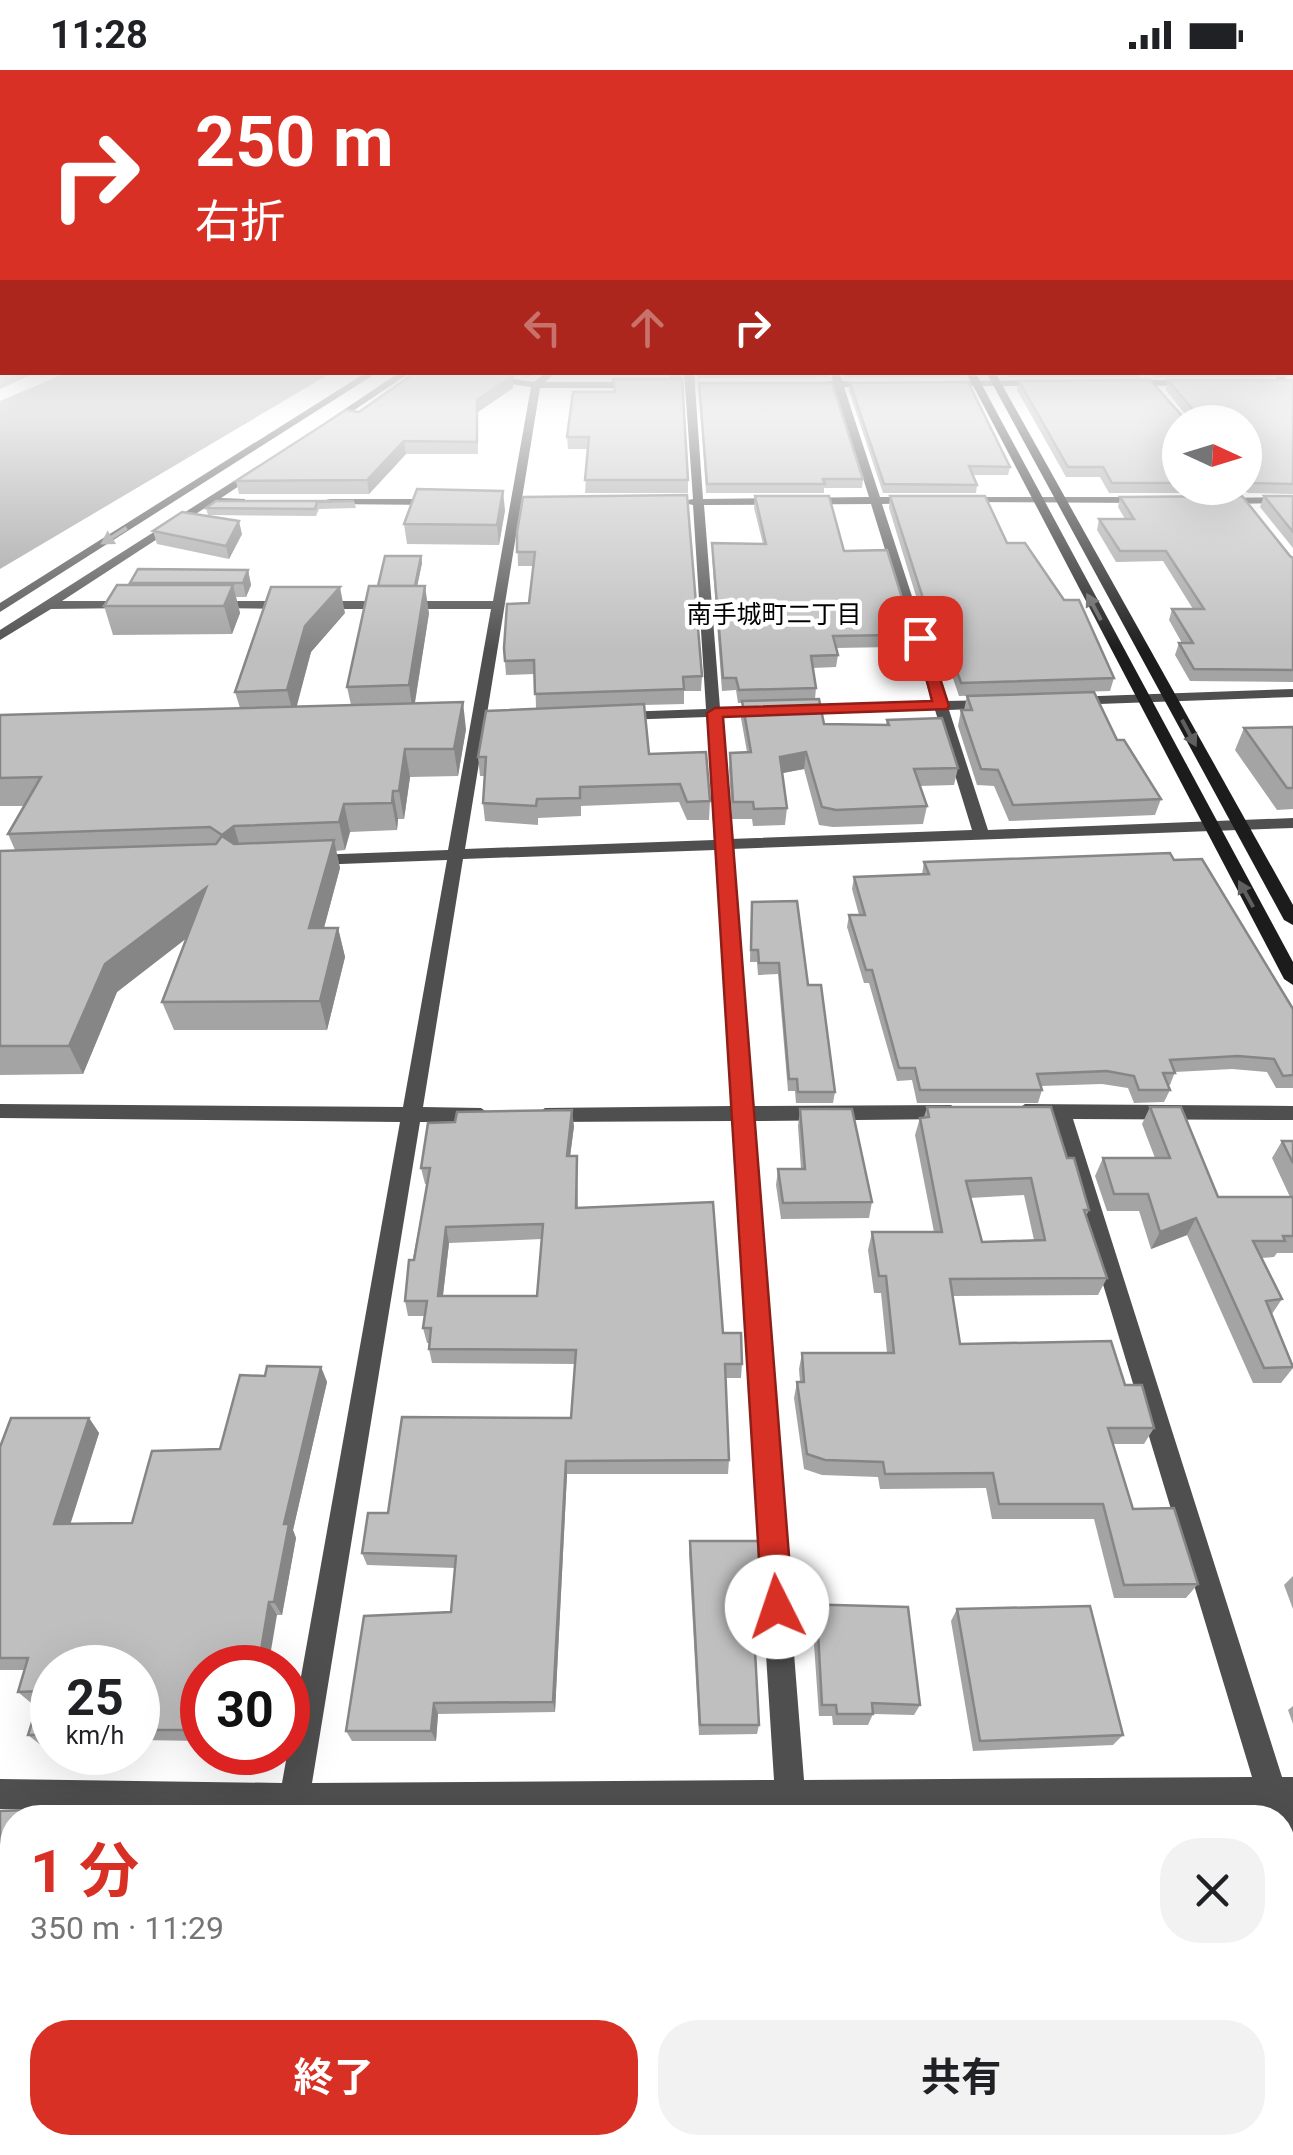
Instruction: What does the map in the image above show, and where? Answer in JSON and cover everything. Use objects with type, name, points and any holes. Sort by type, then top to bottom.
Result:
[{"type":"street","points":[[0,608],[242,455]]},
{"type":"street","points":[[294,1805],[457,855],[496,604],[527,455]]},
{"type":"street","points":[[695,455],[791,1805]]},
{"type":"street","points":[[862,455],[981,834]]},
{"type":"street","points":[[1014,455],[1293,979]]},
{"type":"street","points":[[1036,455],[1293,920]]},
{"type":"street","points":[[0,636],[274,458]]},
{"type":"street","points":[[662,502],[932,500]]},
{"type":"street","points":[[951,500],[1162,500]]},
{"type":"street","points":[[1262,501],[1293,500]]},
{"type":"street","points":[[208,501],[246,501]]},
{"type":"street","points":[[324,502],[460,502]]},
{"type":"street","points":[[1247,505],[1256,516]]},
{"type":"street","points":[[204,605],[496,604]]},
{"type":"street","points":[[48,605],[145,605]]},
{"type":"street","points":[[1053,702],[1293,693]]},
{"type":"street","points":[[597,717],[1016,703]]},
{"type":"street","points":[[301,861],[1293,823]]},
{"type":"street","points":[[955,1805],[1282,1801],[1061,1111]]},
{"type":"street","points":[[2,1116],[1293,1113]]},
{"type":"street","points":[[0,1794],[230,1805]]},
{"type":"shaded area","points":[[0,455],[192,455],[0,569]]},
{"type":"building","points":[[276,455],[390,455],[367,480],[236,481]]},
{"type":"building","points":[[587,455],[687,455],[688,480],[585,480]]},
{"type":"building","points":[[705,455],[855,455],[863,479],[823,479],[825,484],[707,484]]},
{"type":"building","points":[[874,455],[1004,455],[1010,467],[969,466],[977,485],[884,484]]},
{"type":"building","points":[[1061,455],[1162,455],[1162,483],[1112,483],[1103,467],[1068,467]]},
{"type":"building","points":[[1262,455],[1293,455],[1293,484],[1262,483]]},
{"type":"building","points":[[417,489],[503,491],[497,525],[404,524]]},
{"type":"building","points":[[687,495],[702,676],[683,677],[684,689],[535,694],[534,660],[505,661],[504,648],[507,604],[529,603],[535,552],[517,552],[523,497]]},
{"type":"building","points":[[755,496],[829,496],[844,551],[887,550],[917,646],[897,646],[894,635],[833,636],[838,655],[811,656],[816,688],[739,690],[736,678],[723,678],[712,543],[766,544]]},
{"type":"building","points":[[890,496],[985,496],[1007,543],[1025,543],[1064,600],[1079,600],[1114,678],[961,683],[948,645],[938,645]]},
{"type":"building","points":[[1264,496],[1293,496],[1293,532]]},
{"type":"building","points":[[1120,497],[1162,497],[1162,505],[1249,505],[1293,558],[1293,670],[1194,669],[1179,643],[1193,643],[1172,609],[1204,609],[1166,551],[1120,551],[1099,519],[1134,519]]},
{"type":"building","points":[[216,501],[354,501],[317,502],[315,509],[206,508]]},
{"type":"building","points":[[182,512],[239,521],[226,546],[153,531]]},
{"type":"building","points":[[385,556],[421,556],[415,586],[378,586]]},
{"type":"building","points":[[138,569],[248,570],[243,583],[130,583]]},
{"type":"building","points":[[117,585],[233,585],[224,606],[104,606]]},
{"type":"building","points":[[369,586],[425,586],[409,685],[347,687]]},
{"type":"building","points":[[271,587],[340,587],[305,626],[287,690],[235,692]]},
{"type":"building","points":[[1094,692],[1117,740],[1124,740],[1161,799],[1013,805],[998,770],[981,769],[961,710],[972,710],[967,696]]},
{"type":"building","points":[[819,699],[824,724],[889,725],[887,720],[942,718],[958,768],[914,769],[927,806],[836,810],[822,807],[806,752],[780,757],[787,808],[754,809],[753,802],[733,802],[730,753],[751,752],[742,701]]},
{"type":"building","points":[[463,702],[454,749],[405,749],[399,791],[393,791],[392,803],[344,804],[339,822],[234,826],[222,835],[210,827],[8,834],[41,777],[0,778],[0,715]]},
{"type":"building","points":[[644,704],[649,754],[706,752],[710,801],[687,802],[680,784],[580,787],[580,798],[537,799],[536,806],[483,803],[486,757],[478,757],[486,711]]},
{"type":"building","points":[[1293,727],[1293,788],[1287,788],[1244,728]]},
{"type":"building","points":[[222,836],[234,844],[334,840],[309,928],[338,928],[320,1001],[162,1002],[206,888],[105,964],[69,1046],[0,1046],[0,851],[216,844]]},
{"type":"building","points":[[1170,853],[1174,860],[1202,859],[1293,1009],[1293,1075],[1283,1076],[1274,1059],[1238,1056],[1170,1060],[1175,1073],[1163,1073],[1170,1090],[1139,1090],[1134,1076],[1107,1071],[1037,1074],[1042,1090],[920,1090],[915,1068],[899,1068],[872,970],[866,970],[849,915],[865,915],[854,877],[929,874],[924,862]]},
{"type":"building","points":[[797,901],[808,985],[821,985],[835,1092],[798,1092],[797,1079],[789,1079],[779,963],[759,963],[758,950],[751,950],[752,902]]},
{"type":"building","points":[[927,1107],[1051,1107],[1067,1158],[1074,1158],[1089,1210],[1084,1210],[1107,1278],[950,1279],[960,1344],[1111,1341],[1125,1385],[1142,1385],[1154,1428],[1108,1428],[1133,1509],[1174,1508],[1198,1584],[1124,1585],[1103,1504],[999,1504],[993,1473],[885,1474],[883,1462],[825,1460],[807,1454],[797,1382],[804,1382],[802,1353],[894,1353],[886,1276],[879,1276],[872,1232],[942,1232],[920,1118],[929,1117]],"holes":[[[1031,1178],[1045,1240],[982,1242],[966,1181]]]},
{"type":"building","points":[[1150,1107],[1181,1107],[1218,1197],[1293,1197],[1293,1236],[1283,1236],[1285,1241],[1253,1241],[1282,1299],[1266,1301],[1293,1367],[1264,1368],[1196,1218],[1160,1232],[1148,1194],[1114,1194],[1103,1158],[1170,1158]]},
{"type":"building","points":[[800,1109],[852,1109],[872,1202],[783,1203],[778,1169],[805,1169]]},
{"type":"building","points":[[572,1110],[567,1156],[577,1156],[576,1208],[713,1202],[723,1333],[741,1333],[742,1364],[725,1364],[729,1460],[566,1461],[553,1702],[434,1703],[431,1731],[346,1731],[364,1616],[451,1612],[456,1556],[362,1553],[368,1513],[388,1513],[402,1417],[571,1418],[576,1350],[429,1349],[431,1328],[423,1328],[427,1301],[405,1301],[409,1260],[414,1260],[430,1168],[421,1168],[428,1123],[455,1122],[457,1112]],"holes":[[[543,1224],[537,1296],[438,1296],[446,1227]]]},
{"type":"building","points":[[1282,1141],[1293,1141],[1293,1163]]},
{"type":"building","points":[[267,1366],[321,1367],[284,1524],[289,1524],[262,1645],[180,1645],[180,1730],[160,1730],[160,1645],[30,1645],[30,1692],[18,1692],[28,1658],[0,1658],[0,1447],[11,1418],[89,1418],[54,1524],[132,1523],[152,1451],[220,1449],[240,1375],[265,1376]]},
{"type":"building","points":[[690,1541],[758,1541],[764,1633],[754,1632],[759,1725],[700,1725]]},
{"type":"building","points":[[798,1604],[908,1607],[920,1705],[872,1703],[873,1714],[837,1714],[836,1705],[822,1705],[818,1632],[800,1632]]},
{"type":"building","points":[[1090,1606],[1123,1735],[980,1741],[957,1609]]},
{"type":"district","name":"南手城町二丁目","points":[[774,614]]},
{"type":"route","points":[[777,1607],[715,713],[941,706],[920,638]]}]
